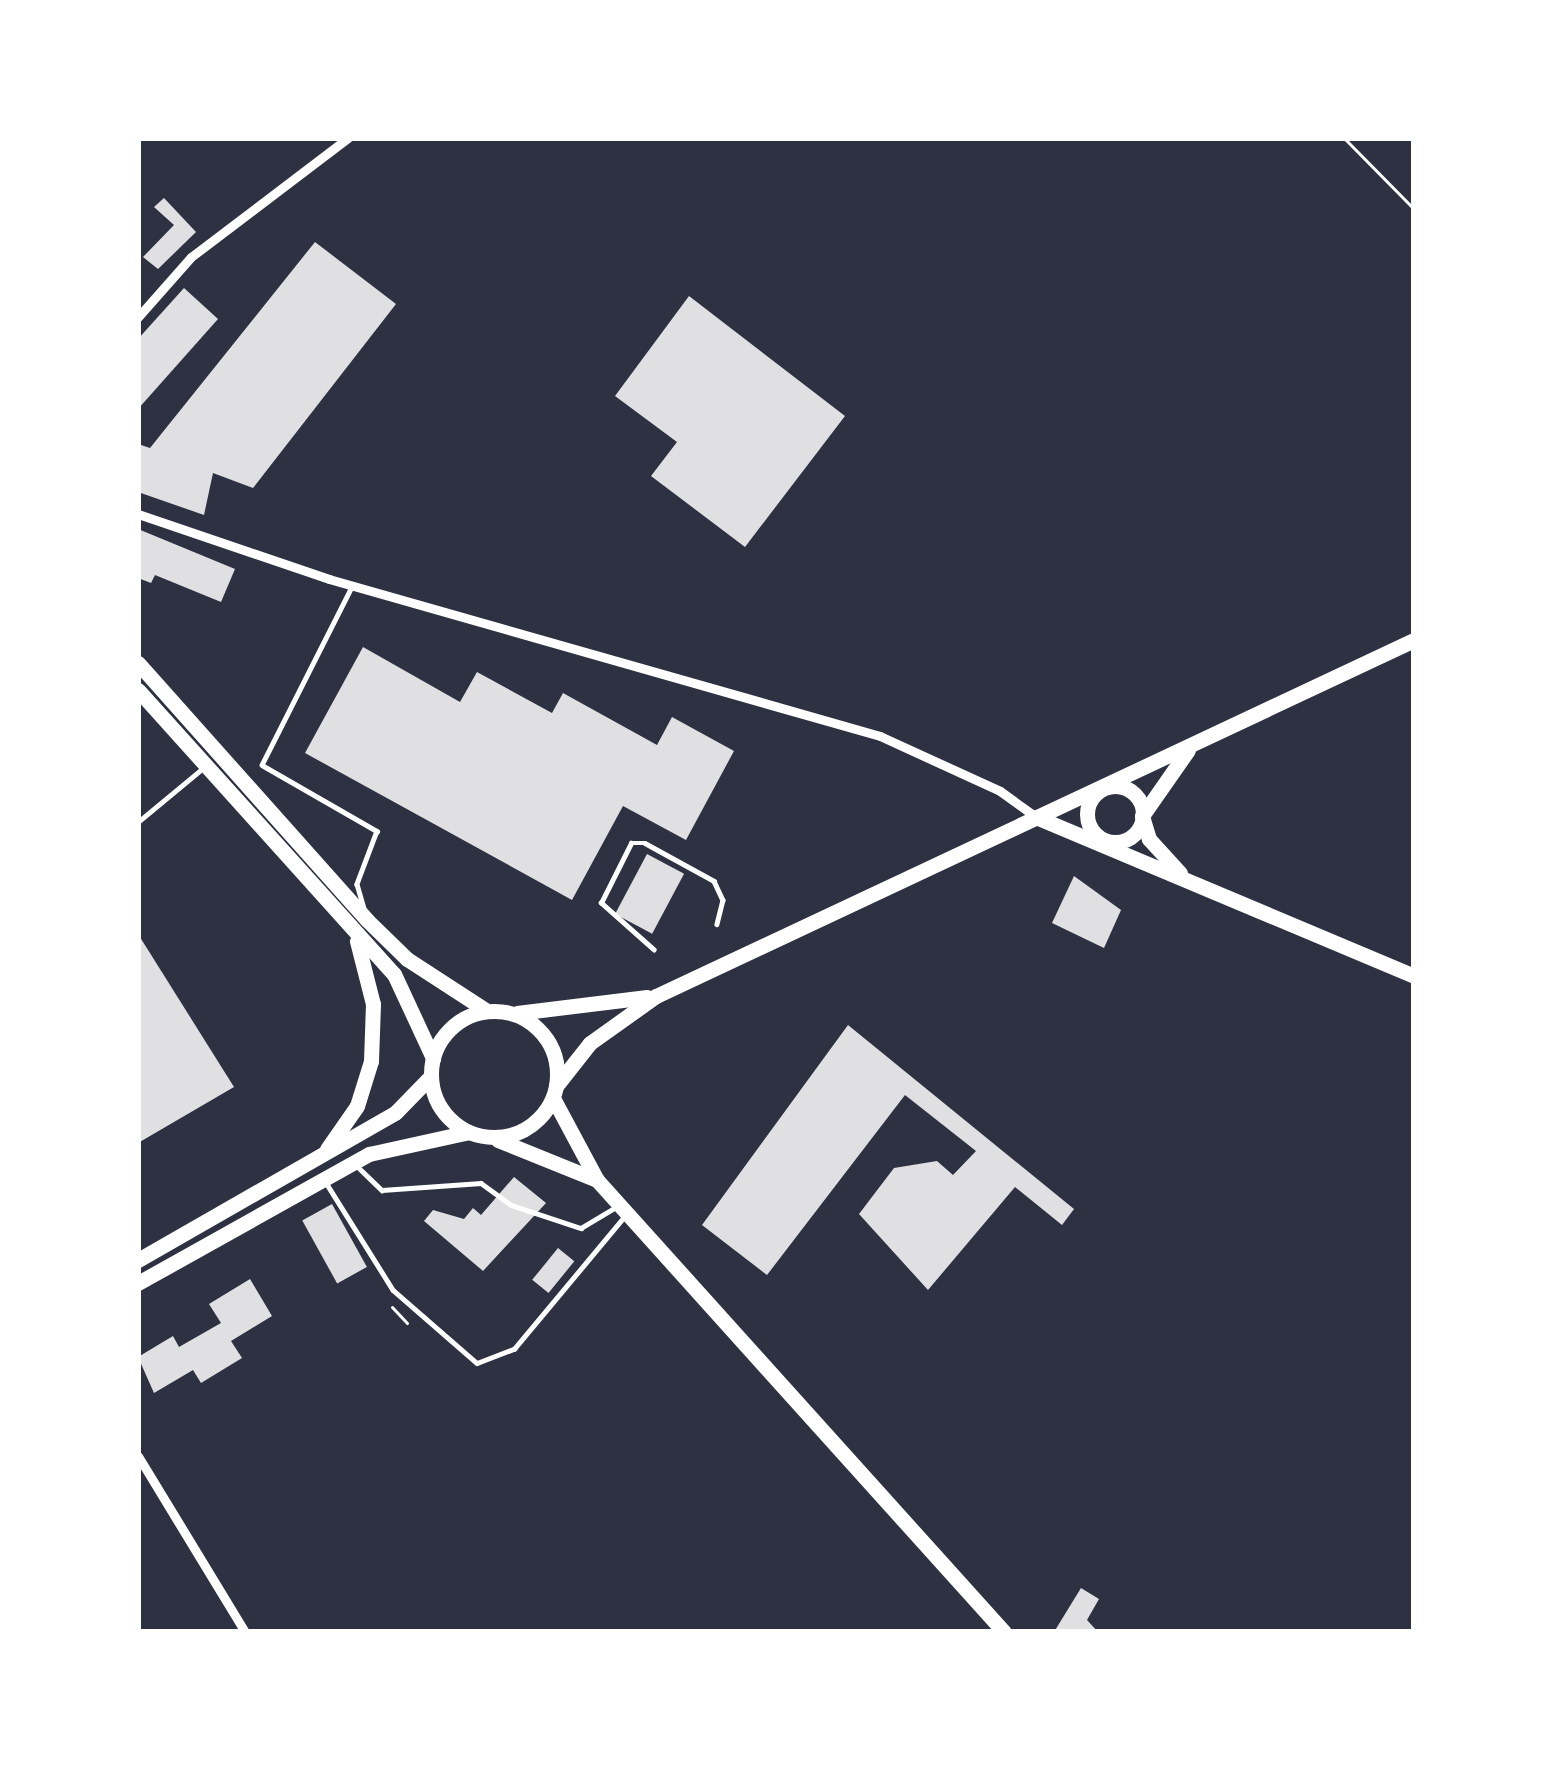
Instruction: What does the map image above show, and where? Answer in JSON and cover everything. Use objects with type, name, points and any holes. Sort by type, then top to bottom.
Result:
[{"type":"main road","points":[[489,1137],[527,1128],[590,1043],[656,996],[1414,640]]},
{"type":"main road","points":[[138,663],[406,959],[487,1011]]},
{"type":"main road","points":[[138,690],[394,974],[433,1058]]},
{"type":"main road","points":[[1102,839],[1129,838],[1194,744]]},
{"type":"main road","points":[[1105,788],[1127,789],[1149,839],[1186,879]]},
{"type":"main road","points":[[1102,839],[1087,812],[1105,788]]},
{"type":"main road","points":[[1036,817],[1102,839],[1414,976]]},
{"type":"main road","points":[[317,1160],[351,1118],[371,1060],[373,1004],[353,932]]},
{"type":"main road","points":[[469,1132],[442,1110],[431,1076],[433,1058],[453,1026],[487,1011],[656,996]]},
{"type":"main road","points":[[511,1012],[552,1049],[555,1092],[597,1180],[1004,1632]]},
{"type":"main road","points":[[138,1260],[396,1112],[431,1076]]},
{"type":"main road","points":[[138,1283],[322,1178],[398,1142],[469,1132],[597,1180]]},
{"type":"street","points":[[138,317],[191,256],[348,138]]},
{"type":"street","points":[[138,514],[353,585],[880,736],[1000,791],[1036,817]]},
{"type":"street","points":[[138,1456],[245,1632]]},
{"type":"lane","points":[[353,585],[262,765],[377,831],[357,884],[367,920]]},
{"type":"lane","points":[[138,822],[206,766]]},
{"type":"lane","points":[[654,950],[602,910],[601,894],[631,843],[645,843],[714,880],[723,900],[717,924]]},
{"type":"lane","points":[[354,1161],[382,1190],[481,1183],[511,1205],[581,1228],[623,1209]]},
{"type":"lane","points":[[322,1178],[393,1290],[477,1363],[514,1349],[623,1209]]},
{"type":"path","points":[[1344,138],[1414,208]]},
{"type":"building","points":[[164,198],[196,232],[158,269],[143,257],[174,225],[154,207]]},
{"type":"building","points":[[315,242],[396,304],[253,488],[213,473],[204,515],[138,492],[138,444],[150,448]]},
{"type":"building","points":[[184,288],[218,319],[138,409],[138,339]]},
{"type":"building","points":[[689,296],[845,416],[745,547],[651,476],[677,442],[615,396]]},
{"type":"building","points":[[138,529],[235,569],[221,602],[155,575],[151,583],[138,578]]},
{"type":"building","points":[[363,647],[460,702],[477,672],[552,713],[563,693],[657,745],[672,717],[734,751],[686,840],[623,806],[572,900],[305,753]]},
{"type":"building","points":[[647,854],[684,874],[652,934],[615,914]]},
{"type":"building","points":[[1074,876],[1121,910],[1104,948],[1052,923]]},
{"type":"building","points":[[138,934],[234,1087],[138,1143]]},
{"type":"building","points":[[848,1025],[1074,1209],[1062,1225],[1015,1187],[928,1290],[859,1214],[894,1168],[937,1161],[953,1175],[976,1151],[905,1095],[767,1275],[702,1225]]},
{"type":"building","points":[[514,1177],[546,1203],[483,1271],[424,1221],[433,1210],[464,1219],[473,1208],[481,1215]]},
{"type":"building","points":[[332,1204],[367,1267],[337,1283],[302,1220]]},
{"type":"building","points":[[558,1248],[574,1261],[549,1293],[532,1280]]},
{"type":"building","points":[[250,1279],[272,1316],[231,1341],[242,1358],[201,1383],[193,1370],[154,1393],[138,1357],[173,1336],[179,1347],[221,1323],[209,1304]]},
{"type":"building","points":[[1081,1588],[1099,1599],[1087,1620],[1098,1632],[1054,1632]]}]
